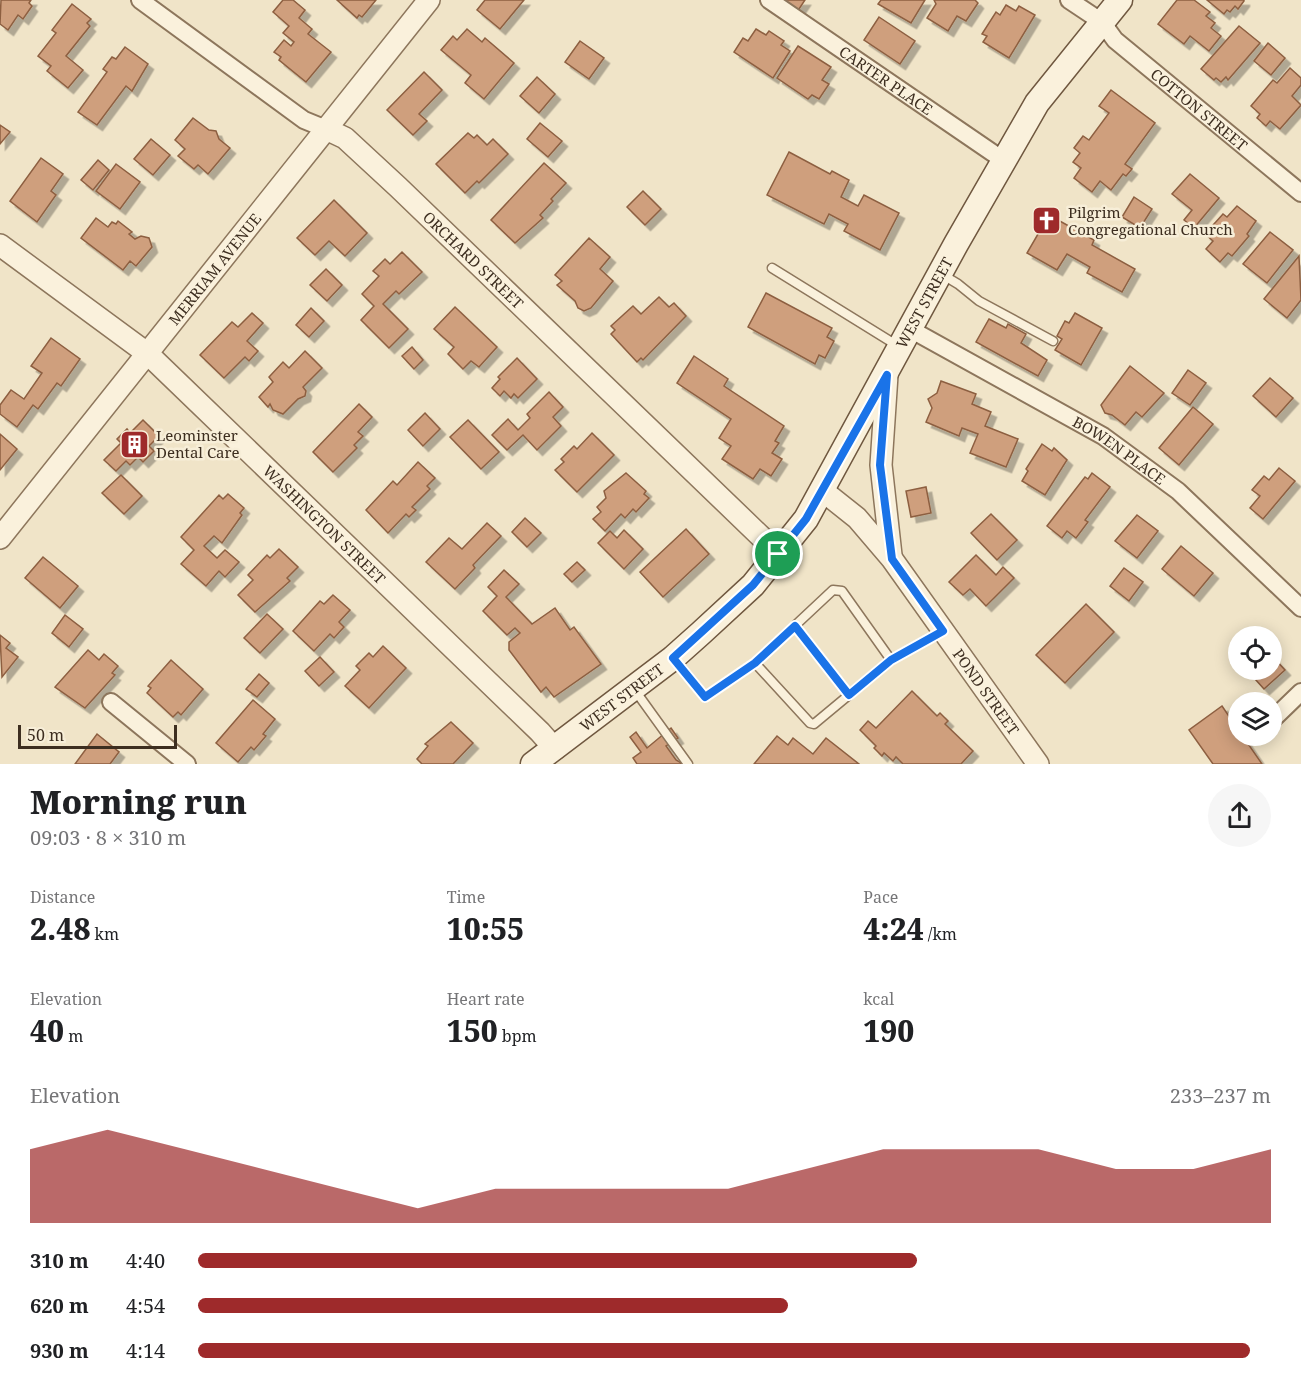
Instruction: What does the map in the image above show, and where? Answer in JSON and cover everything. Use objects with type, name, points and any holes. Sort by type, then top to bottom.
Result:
[{"type":"main road","name":"WEST STREET","points":[[547,758],[673,658],[753,585],[806,519],[1003,160],[1037,103],[1120,0]]},
{"type":"street","name":"ORCHARD STREET","points":[[140,0],[304,120],[345,138],[778,554]]},
{"type":"street","name":"MERRIAM AVENUE","points":[[0,538],[429,0]]},
{"type":"street","name":"CARTER PLACE","points":[[769,0],[1003,160]]},
{"type":"street","name":"COTTON STREET","points":[[1069,0],[1102,22],[1114,40],[1301,193]]},
{"type":"street","name":"WASHINGTON STREET","points":[[0,245],[148,354],[540,732],[547,758]]},
{"type":"street","name":"BOWEN PLACE","points":[[906,338],[1103,436],[1178,491],[1301,608]]},
{"type":"street","name":"POND STREET","points":[[887,375],[880,465],[892,559]]},
{"type":"street","name":"POND STREET","points":[[823,491],[857,518],[892,559],[1038,764]]},
{"type":"street","points":[[1282,710],[1301,692]]},
{"type":"street","points":[[111,702],[187,764]]},
{"type":"lane","points":[[772,268],[906,338]]},
{"type":"lane","points":[[940,274],[958,284],[979,301],[1053,341]]},
{"type":"lane","points":[[673,658],[705,697],[755,663],[833,590],[838,589],[842,591],[891,660]]},
{"type":"lane","points":[[795,626],[849,695]]},
{"type":"lane","points":[[755,663],[810,723],[814,724],[891,660],[943,631]]},
{"type":"lane","points":[[633,688],[688,764]]},
{"type":"building","points":[[1,0],[31,0],[29,3],[32,6],[23,19],[18,15],[8,30],[0,24]]},
{"type":"building","points":[[283,0],[293,0],[305,10],[299,18],[312,29],[308,34],[331,52],[306,82],[279,60],[281,57],[274,52],[284,40],[291,46],[294,42],[283,33],[289,26],[273,12]]},
{"type":"building","points":[[337,0],[376,0],[362,17],[359,15],[357,18]]},
{"type":"building","points":[[485,0],[524,0],[500,29],[477,10]]},
{"type":"building","points":[[779,0],[805,0],[797,12]]},
{"type":"building","points":[[881,0],[925,0],[911,23],[878,4]]},
{"type":"building","points":[[934,0],[975,0],[978,3],[966,21],[957,16],[948,31],[927,18],[936,4]]},
{"type":"building","points":[[1177,0],[1194,0],[1210,12],[1206,16],[1215,23],[1211,28],[1221,36],[1209,51],[1190,36],[1184,44],[1158,24]]},
{"type":"building","points":[[1207,0],[1244,1],[1238,9],[1235,6],[1230,12],[1227,10],[1224,14]]},
{"type":"building","points":[[72,4],[91,19],[87,23],[90,26],[66,56],[83,70],[68,88],[47,71],[51,66],[38,56],[56,33],[52,30]]},
{"type":"building","points":[[1006,5],[1016,11],[1019,6],[1035,15],[1009,58],[983,42],[987,36],[982,34],[996,12],[1000,15]]},
{"type":"building","points":[[879,17],[915,41],[900,64],[864,40]]},
{"type":"building","points":[[1239,26],[1260,43],[1228,80],[1226,77],[1221,82],[1216,78],[1214,80],[1201,69]]},
{"type":"building","points":[[467,29],[482,42],[485,38],[514,63],[484,99],[465,83],[471,75],[441,50],[453,36],[457,40]]},
{"type":"building","points":[[756,29],[766,35],[769,31],[784,41],[781,45],[790,51],[773,78],[734,52],[743,38],[748,41]]},
{"type":"building","points":[[580,41],[604,58],[589,79],[565,62]]},
{"type":"building","points":[[1268,43],[1285,58],[1271,75],[1254,61]]},
{"type":"building","points":[[798,46],[831,67],[822,80],[829,84],[819,99],[812,95],[808,99],[777,78]]},
{"type":"building","points":[[125,47],[148,64],[132,91],[126,86],[97,125],[78,112],[107,72],[103,69],[112,57],[116,59]]},
{"type":"building","points":[[1290,68],[1301,78],[1301,85],[1292,96],[1301,105],[1280,129],[1270,121],[1266,126],[1257,118],[1260,114],[1251,106],[1273,80],[1277,83]]},
{"type":"building","points":[[424,72],[442,90],[419,114],[427,121],[413,135],[387,110]]},
{"type":"building","points":[[537,77],[555,94],[539,113],[520,96]]},
{"type":"building","points":[[1111,90],[1155,123],[1125,164],[1132,169],[1126,176],[1123,174],[1111,190],[1100,181],[1092,192],[1074,178],[1081,168],[1073,162],[1080,153],[1074,148],[1083,136],[1089,140],[1109,113],[1099,106]]},
{"type":"building","points":[[193,118],[209,130],[216,131],[219,139],[230,148],[208,174],[198,165],[194,169],[178,156],[185,149],[175,140]]},
{"type":"building","points":[[540,123],[562,141],[548,157],[527,139]]},
{"type":"building","points":[[0,125],[10,132],[0,144]]},
{"type":"building","points":[[468,133],[474,138],[477,135],[487,145],[493,139],[508,154],[479,183],[477,181],[465,193],[436,164]]},
{"type":"building","points":[[151,139],[170,155],[153,175],[134,159]]},
{"type":"building","points":[[789,152],[830,174],[832,171],[849,180],[841,197],[858,206],[864,195],[899,213],[880,250],[844,231],[848,224],[829,214],[824,224],[767,195]]},
{"type":"building","points":[[41,158],[63,174],[51,191],[56,195],[37,222],[10,201]]},
{"type":"building","points":[[98,160],[109,170],[93,190],[81,180]]},
{"type":"building","points":[[544,163],[566,183],[540,215],[543,218],[515,243],[491,220]]},
{"type":"building","points":[[116,164],[140,182],[120,209],[96,191]]},
{"type":"building","points":[[1190,174],[1219,198],[1194,228],[1184,220],[1192,210],[1172,194]]},
{"type":"building","points":[[643,191],[661,209],[645,225],[627,207]]},
{"type":"building","points":[[1134,197],[1152,209],[1140,228],[1122,217]]},
{"type":"building","points":[[334,200],[367,233],[345,256],[329,241],[315,255],[297,238]]},
{"type":"building","points":[[1237,206],[1256,221],[1247,234],[1249,236],[1232,256],[1228,253],[1220,262],[1206,249],[1213,241],[1205,234],[1223,214],[1227,217]]},
{"type":"building","points":[[1049,215],[1094,240],[1092,245],[1135,269],[1122,292],[1087,273],[1090,267],[1067,254],[1057,270],[1027,253]]},
{"type":"building","points":[[96,218],[108,227],[112,222],[116,224],[118,221],[132,232],[129,234],[135,239],[141,236],[149,238],[152,247],[136,266],[130,261],[123,270],[81,238]]},
{"type":"building","points":[[1270,232],[1293,250],[1267,283],[1243,264]]},
{"type":"building","points":[[589,238],[610,257],[600,269],[613,281],[591,308],[584,311],[578,308],[575,301],[557,285],[562,281],[555,275]]},
{"type":"building","points":[[402,252],[422,272],[399,294],[396,291],[383,304],[408,329],[389,348],[361,320],[374,306],[362,294],[379,276],[373,271],[385,259],[390,264]]},
{"type":"building","points":[[1299,256],[1301,300],[1287,318],[1264,299]]},
{"type":"building","points":[[326,269],[342,285],[327,301],[310,285]]},
{"type":"building","points":[[766,293],[832,328],[827,337],[834,341],[825,358],[819,355],[815,364],[748,327]]},
{"type":"building","points":[[659,297],[669,307],[674,303],[686,316],[643,360],[641,358],[637,362],[611,334],[615,330],[611,326],[633,306],[641,314]]},
{"type":"building","points":[[455,307],[497,347],[479,367],[471,361],[463,369],[448,354],[454,347],[434,329]]},
{"type":"building","points":[[311,308],[324,321],[309,337],[296,325]]},
{"type":"building","points":[[252,313],[263,323],[247,341],[258,351],[249,361],[245,357],[224,378],[200,355],[232,322],[238,327]]},
{"type":"building","points":[[1075,313],[1102,328],[1081,365],[1055,350],[1062,339],[1057,336],[1065,321],[1069,323]]},
{"type":"building","points":[[989,319],[1006,328],[1008,324],[1026,334],[1021,343],[1047,360],[1038,376],[976,342]]},
{"type":"building","points":[[51,338],[80,359],[61,386],[57,383],[38,409],[33,405],[17,427],[0,414],[0,405],[11,390],[24,399],[42,373],[31,366]]},
{"type":"building","points":[[412,347],[423,360],[414,369],[402,356]]},
{"type":"building","points":[[305,351],[322,368],[303,387],[306,391],[305,396],[298,399],[283,414],[273,410],[270,404],[268,407],[259,397],[273,382],[269,377],[283,362],[289,368]]},
{"type":"building","points":[[694,356],[728,379],[724,386],[784,426],[775,441],[779,443],[772,453],[782,459],[771,476],[760,469],[753,479],[722,459],[731,446],[719,438],[731,419],[677,383]]},
{"type":"building","points":[[517,358],[537,379],[518,398],[514,394],[511,398],[504,391],[500,396],[492,388],[500,379],[498,377]]},
{"type":"building","points":[[1130,366],[1164,393],[1142,417],[1136,412],[1125,425],[1112,415],[1105,413],[1101,405]]},
{"type":"building","points":[[1188,370],[1206,383],[1190,405],[1172,393]]},
{"type":"building","points":[[1270,378],[1293,398],[1276,417],[1253,396]]},
{"type":"building","points":[[941,381],[976,394],[972,404],[991,412],[985,426],[1018,439],[1006,467],[970,453],[978,434],[962,428],[959,436],[926,422],[932,408],[928,399],[937,393]]},
{"type":"building","points":[[549,392],[563,407],[553,417],[561,426],[537,450],[523,435],[507,450],[492,435],[508,419],[518,430],[530,418],[527,414]]},
{"type":"building","points":[[359,404],[372,417],[358,432],[363,436],[354,445],[357,448],[333,472],[313,452]]},
{"type":"building","points":[[1193,407],[1213,424],[1179,465],[1159,448]]},
{"type":"building","points":[[425,413],[440,429],[423,446],[408,430]]},
{"type":"building","name":"Leominster Dental Care","points":[[143,420],[159,436],[149,446],[154,451],[143,462],[138,457],[130,465],[126,461],[116,471],[104,460],[121,443],[117,439],[127,429],[130,433]]},
{"type":"building","points":[[468,420],[499,452],[481,469],[450,437]]},
{"type":"building","points":[[592,433],[614,455],[577,492],[555,470],[564,462],[561,459],[574,446],[577,449]]},
{"type":"building","points":[[0,434],[17,449],[0,470]]},
{"type":"building","points":[[1042,444],[1052,451],[1054,448],[1067,460],[1045,495],[1022,481],[1028,471],[1026,469]]},
{"type":"building","points":[[418,462],[435,478],[427,486],[430,489],[412,507],[416,510],[409,517],[406,514],[388,533],[366,510],[393,481],[397,485]]},
{"type":"building","points":[[1279,468],[1295,481],[1263,519],[1250,508],[1260,496],[1252,490],[1264,476],[1269,480]]},
{"type":"building","points":[[626,473],[646,491],[644,494],[649,498],[636,512],[633,509],[625,518],[621,514],[605,531],[593,519],[601,512],[597,507],[606,498],[604,491]]},
{"type":"building","points":[[1092,473],[1110,487],[1085,520],[1088,522],[1076,538],[1067,531],[1062,538],[1047,526],[1085,477],[1088,479]]},
{"type":"building","points":[[121,475],[142,496],[124,514],[102,493]]},
{"type":"building","points":[[926,487],[931,513],[911,517],[906,491]]},
{"type":"building","points":[[228,494],[244,508],[240,513],[242,515],[222,543],[214,536],[204,546],[217,558],[225,550],[239,562],[225,577],[219,571],[206,586],[181,564],[194,550],[181,537],[219,495],[223,499]]},
{"type":"building","points":[[991,514],[1017,540],[997,560],[971,533]]},
{"type":"building","points":[[1137,515],[1158,531],[1137,558],[1115,541]]},
{"type":"building","points":[[525,518],[541,533],[527,547],[512,532]]},
{"type":"building","points":[[487,523],[501,536],[473,565],[475,568],[455,589],[426,562],[449,538],[462,549]]},
{"type":"building","points":[[686,529],[709,554],[663,597],[640,572]]},
{"type":"building","points":[[624,530],[643,549],[624,569],[598,543],[610,531],[617,538]]},
{"type":"building","points":[[1181,546],[1213,573],[1194,596],[1162,569]]},
{"type":"building","points":[[279,549],[298,567],[287,578],[290,581],[255,612],[238,595],[253,580],[248,575],[267,555],[270,558]]},
{"type":"building","points":[[976,555],[996,575],[1003,567],[1014,578],[986,606],[970,589],[963,595],[949,582]]},
{"type":"building","points":[[43,557],[78,586],[60,608],[25,578]]},
{"type":"building","points":[[577,562],[585,570],[572,582],[564,574]]},
{"type":"building","points":[[1124,568],[1143,582],[1129,601],[1110,586]]},
{"type":"building","points":[[504,570],[519,584],[506,597],[532,624],[555,608],[570,630],[574,627],[601,664],[554,697],[546,687],[541,692],[509,650],[509,642],[520,633],[515,628],[507,635],[483,611],[497,596],[488,587]]},
{"type":"building","points":[[333,595],[350,610],[339,622],[344,627],[334,638],[330,634],[314,651],[293,631],[320,601],[324,604]]},
{"type":"building","points":[[1086,604],[1114,632],[1065,683],[1036,655]]},
{"type":"building","points":[[267,614],[283,629],[260,653],[244,638]]},
{"type":"building","points":[[65,615],[83,629],[69,647],[52,633]]},
{"type":"building","points":[[0,635],[10,643],[6,648],[18,657],[2,677]]},
{"type":"building","points":[[383,646],[406,668],[369,708],[345,686],[360,670],[356,666],[369,653],[373,657]]},
{"type":"building","points":[[88,650],[99,660],[104,654],[118,666],[112,673],[115,675],[85,708],[55,687]]},
{"type":"building","points":[[320,657],[334,672],[319,686],[305,671]]},
{"type":"building","points":[[171,660],[203,689],[181,715],[178,712],[173,717],[147,693],[151,688],[148,686]]},
{"type":"building","points":[[259,674],[269,683],[257,697],[246,689]]},
{"type":"building","points":[[1256,680],[1274,680],[1264,689]]},
{"type":"building","points":[[912,691],[937,716],[940,713],[948,721],[945,724],[973,751],[961,764],[903,764],[896,757],[893,761],[884,753],[882,756],[874,748],[876,746],[860,730],[868,721],[876,728]]},
{"type":"building","points":[[253,700],[275,719],[263,734],[266,736],[254,750],[251,747],[238,762],[216,743]]},
{"type":"building","points":[[1222,706],[1228,715],[1228,746],[1250,746],[1262,764],[1213,764],[1189,730]]},
{"type":"building","points":[[451,722],[473,743],[453,764],[422,764],[417,759],[428,746],[425,744]]},
{"type":"building","points":[[671,728],[678,738],[666,746],[676,760],[683,764],[637,764],[633,758],[641,752],[630,737],[636,732],[647,748]]},
{"type":"building","points":[[97,734],[119,752],[110,764],[75,764]]},
{"type":"building","points":[[777,736],[788,745],[793,738],[813,754],[826,738],[859,764],[754,764]]},
{"type":"place","name":"Pilgrim Congregational Church","points":[[1047,221]]},
{"type":"place","name":"Leominster Dental Care","points":[[135,444]]},
{"type":"route","points":[[887,375],[880,465],[884,513],[892,559],[943,631],[891,660],[849,695],[795,626],[755,663],[705,697],[673,658],[753,585],[778,554],[806,519],[838,466],[887,375]]}]
